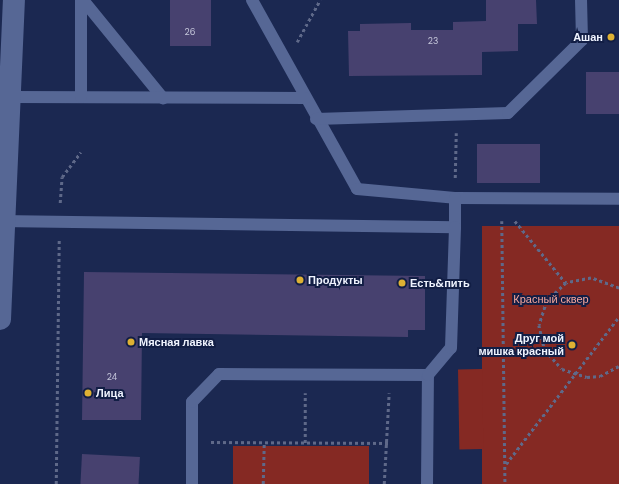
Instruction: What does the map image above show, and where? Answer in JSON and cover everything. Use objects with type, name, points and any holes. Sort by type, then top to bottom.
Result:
[{"type":"street","points":[[0,319],[3,221],[14,0]]},
{"type":"lane","points":[[80,97],[82,0]]},
{"type":"lane","points":[[82,0],[163,98]]},
{"type":"lane","points":[[252,0],[316,119],[357,189],[455,198],[619,199]]},
{"type":"lane","points":[[316,119],[508,113],[582,40],[581,0]]},
{"type":"lane","points":[[10,97],[305,98]]},
{"type":"lane","points":[[427,484],[428,375],[451,348],[455,198]]},
{"type":"lane","points":[[3,221],[455,227]]},
{"type":"lane","points":[[192,484],[192,402],[219,374],[428,375]]},
{"type":"path","points":[[286,62],[320,0]]},
{"type":"path","points":[[455,198],[456,115]]},
{"type":"path","points":[[56,484],[59,222],[62,177],[81,152]]},
{"type":"path","points":[[502,221],[506,464],[505,484]]},
{"type":"path","points":[[515,221],[566,283]]},
{"type":"path","points":[[619,288],[591,278],[566,283],[555,291],[541,312],[540,338],[552,361],[575,375],[600,376],[619,366]]},
{"type":"path","points":[[506,464],[619,317]]},
{"type":"path","points":[[305,443],[306,375]]},
{"type":"path","points":[[384,484],[388,443],[389,375]]},
{"type":"path","points":[[192,442],[388,443]]},
{"type":"path","points":[[263,484],[264,442]]},
{"type":"green space","name":"Красный сквер","points":[[482,226],[619,226],[619,484],[482,484]]},
{"type":"green space","points":[[458,369],[482,369],[483,449],[459,449]]},
{"type":"green space","points":[[233,446],[369,446],[369,484],[233,484]]},
{"type":"building","points":[[170,0],[211,0],[211,46],[170,46]]},
{"type":"building","points":[[486,0],[536,0],[537,24],[518,24],[518,51],[482,52],[482,75],[349,76],[348,31],[360,31],[360,24],[411,23],[411,30],[453,30],[453,22],[486,21]]},
{"type":"building","points":[[586,72],[619,72],[619,114],[586,114]]},
{"type":"building","points":[[477,144],[540,144],[540,183],[477,183]]},
{"type":"building","points":[[84,272],[425,276],[425,330],[408,330],[408,337],[142,333],[141,420],[82,420]]},
{"type":"building","points":[[82,454],[140,457],[139,484],[80,484]]},
{"type":"place","name":"Ашан","points":[[611,37]]},
{"type":"place","name":"Продукты","points":[[300,280]]},
{"type":"place","name":"Есть&пить","points":[[402,283]]},
{"type":"place","name":"Мясная лавка","points":[[131,342]]},
{"type":"place","name":"Друг мой мишка красный","points":[[572,345]]},
{"type":"place","name":"Лица","points":[[88,393]]}]
